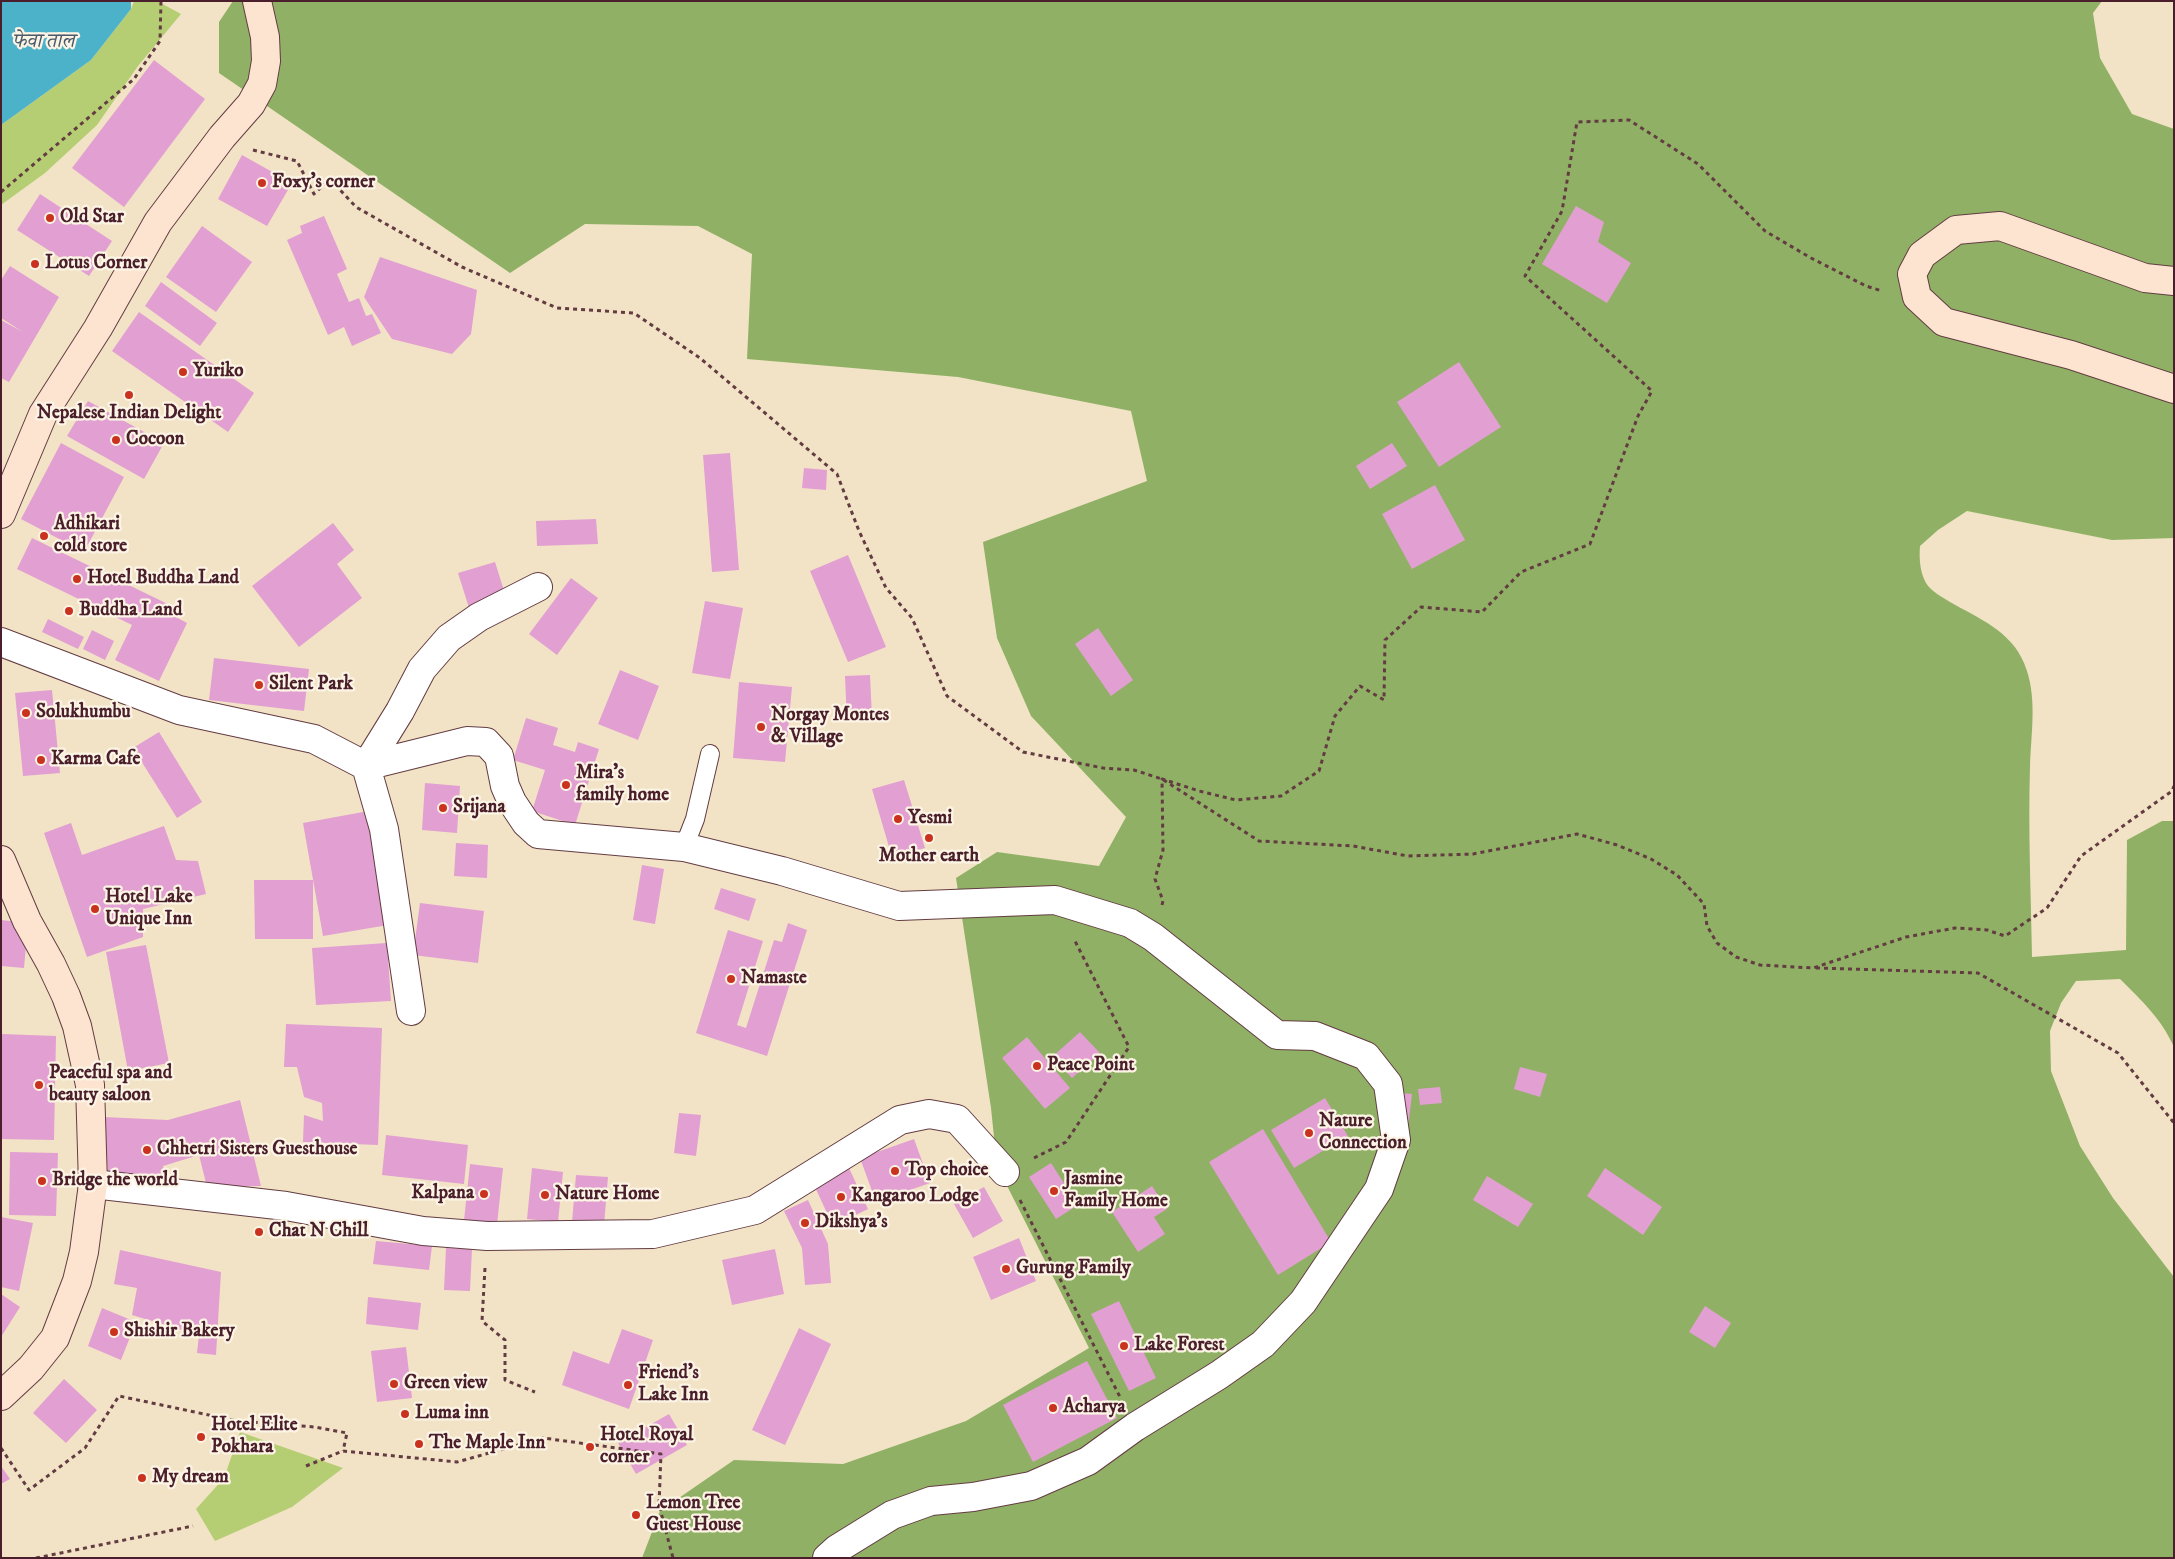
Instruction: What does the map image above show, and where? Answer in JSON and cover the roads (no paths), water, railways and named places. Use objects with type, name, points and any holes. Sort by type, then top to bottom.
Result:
[{"type":"main road","points":[[1,514],[43,414],[98,328],[158,222],[222,137],[251,104],[262,84],[266,61],[264,37],[257,1]]},
{"type":"main road","points":[[2174,281],[2145,278],[2000,226],[1956,230],[1922,255],[1912,274],[1917,297],[1944,322],[2072,355],[2174,389]]},
{"type":"main road","points":[[1,860],[27,921],[66,996],[77,1026],[90,1085],[92,1184],[84,1252],[77,1281],[55,1338],[31,1368],[1,1396]]},
{"type":"street","points":[[411,1011],[384,829],[366,766],[400,711],[422,668],[448,638],[479,617],[538,587]]},
{"type":"street","points":[[1,642],[179,710],[314,740],[366,766],[467,741],[486,742],[500,756],[505,786],[512,802],[526,823],[538,834],[684,847],[782,871],[899,906],[1055,900],[1130,924],[1153,937],[1276,1035],[1315,1036],[1366,1056],[1388,1084],[1396,1140],[1380,1189],[1303,1302],[1263,1344],[1219,1375],[1135,1427],[1088,1461],[1030,1486],[973,1497],[931,1501],[892,1516],[838,1549],[827,1558]]},
{"type":"street","points":[[92,1184],[286,1206],[423,1231],[487,1236],[653,1234],[755,1210],[900,1120],[929,1114],[957,1119],[1005,1172]]},
{"type":"lane","points":[[684,847],[695,819],[710,754]]},
{"type":"water","name":"फेवा ताल","points":[[1,1],[131,1],[131,9],[91,60],[1,125]]},
{"type":"place","name":"Foxy's corner","points":[[262,183]]},
{"type":"place","name":"Old Star","points":[[50,218]]},
{"type":"place","name":"Lotus Corner","points":[[35,264]]},
{"type":"place","name":"Yuriko","points":[[183,372]]},
{"type":"place","name":"Nepalese Indian Delight","points":[[129,395]]},
{"type":"place","name":"Cocoon","points":[[116,440]]},
{"type":"place","name":"Adhikari cold store","points":[[44,536]]},
{"type":"place","name":"Hotel Buddha Land","points":[[77,579]]},
{"type":"place","name":"Buddha Land","points":[[69,611]]},
{"type":"place","name":"Silent Park","points":[[259,685]]},
{"type":"place","name":"Solukhumbu","points":[[26,713]]},
{"type":"place","name":"Norgay Montes & Village","points":[[761,727]]},
{"type":"place","name":"Karma Cafe","points":[[41,760]]},
{"type":"place","name":"Mira's family home","points":[[566,785]]},
{"type":"place","name":"Srijana","points":[[443,808]]},
{"type":"place","name":"Yesmi","points":[[898,819]]},
{"type":"place","name":"Mother earth","points":[[929,838]]},
{"type":"place","name":"Hotel Lake Unique Inn","points":[[95,909]]},
{"type":"place","name":"Namaste","points":[[731,979]]},
{"type":"place","name":"Peace Point","points":[[1037,1066]]},
{"type":"place","name":"Peaceful spa and beauty saloon","points":[[39,1085]]},
{"type":"place","name":"Nature Connection","points":[[1309,1133]]},
{"type":"place","name":"Chhetri Sisters Guesthouse","points":[[147,1150]]},
{"type":"place","name":"Top choice","points":[[895,1171]]},
{"type":"place","name":"Bridge the world","points":[[42,1181]]},
{"type":"place","name":"Jasmine Family Home","points":[[1054,1191]]},
{"type":"place","name":"Kalpana","points":[[484,1194]]},
{"type":"place","name":"Nature Home","points":[[545,1195]]},
{"type":"place","name":"Kangaroo Lodge","points":[[841,1197]]},
{"type":"place","name":"Dikshya's","points":[[805,1223]]},
{"type":"place","name":"Chat N Chill","points":[[259,1232]]},
{"type":"place","name":"Gurung Family","points":[[1006,1269]]},
{"type":"place","name":"Shishir Bakery","points":[[114,1332]]},
{"type":"place","name":"Lake Forest","points":[[1124,1346]]},
{"type":"place","name":"Green view","points":[[394,1384]]},
{"type":"place","name":"Friend's Lake Inn","points":[[628,1385]]},
{"type":"place","name":"Acharya","points":[[1053,1408]]},
{"type":"place","name":"Luma inn","points":[[405,1414]]},
{"type":"place","name":"Hotel Elite Pokhara","points":[[201,1437]]},
{"type":"place","name":"The Maple Inn","points":[[419,1444]]},
{"type":"place","name":"Hotel Royal corner","points":[[590,1447]]},
{"type":"place","name":"My dream","points":[[142,1478]]},
{"type":"place","name":"Lemon Tree Guest House","points":[[636,1515]]}]
